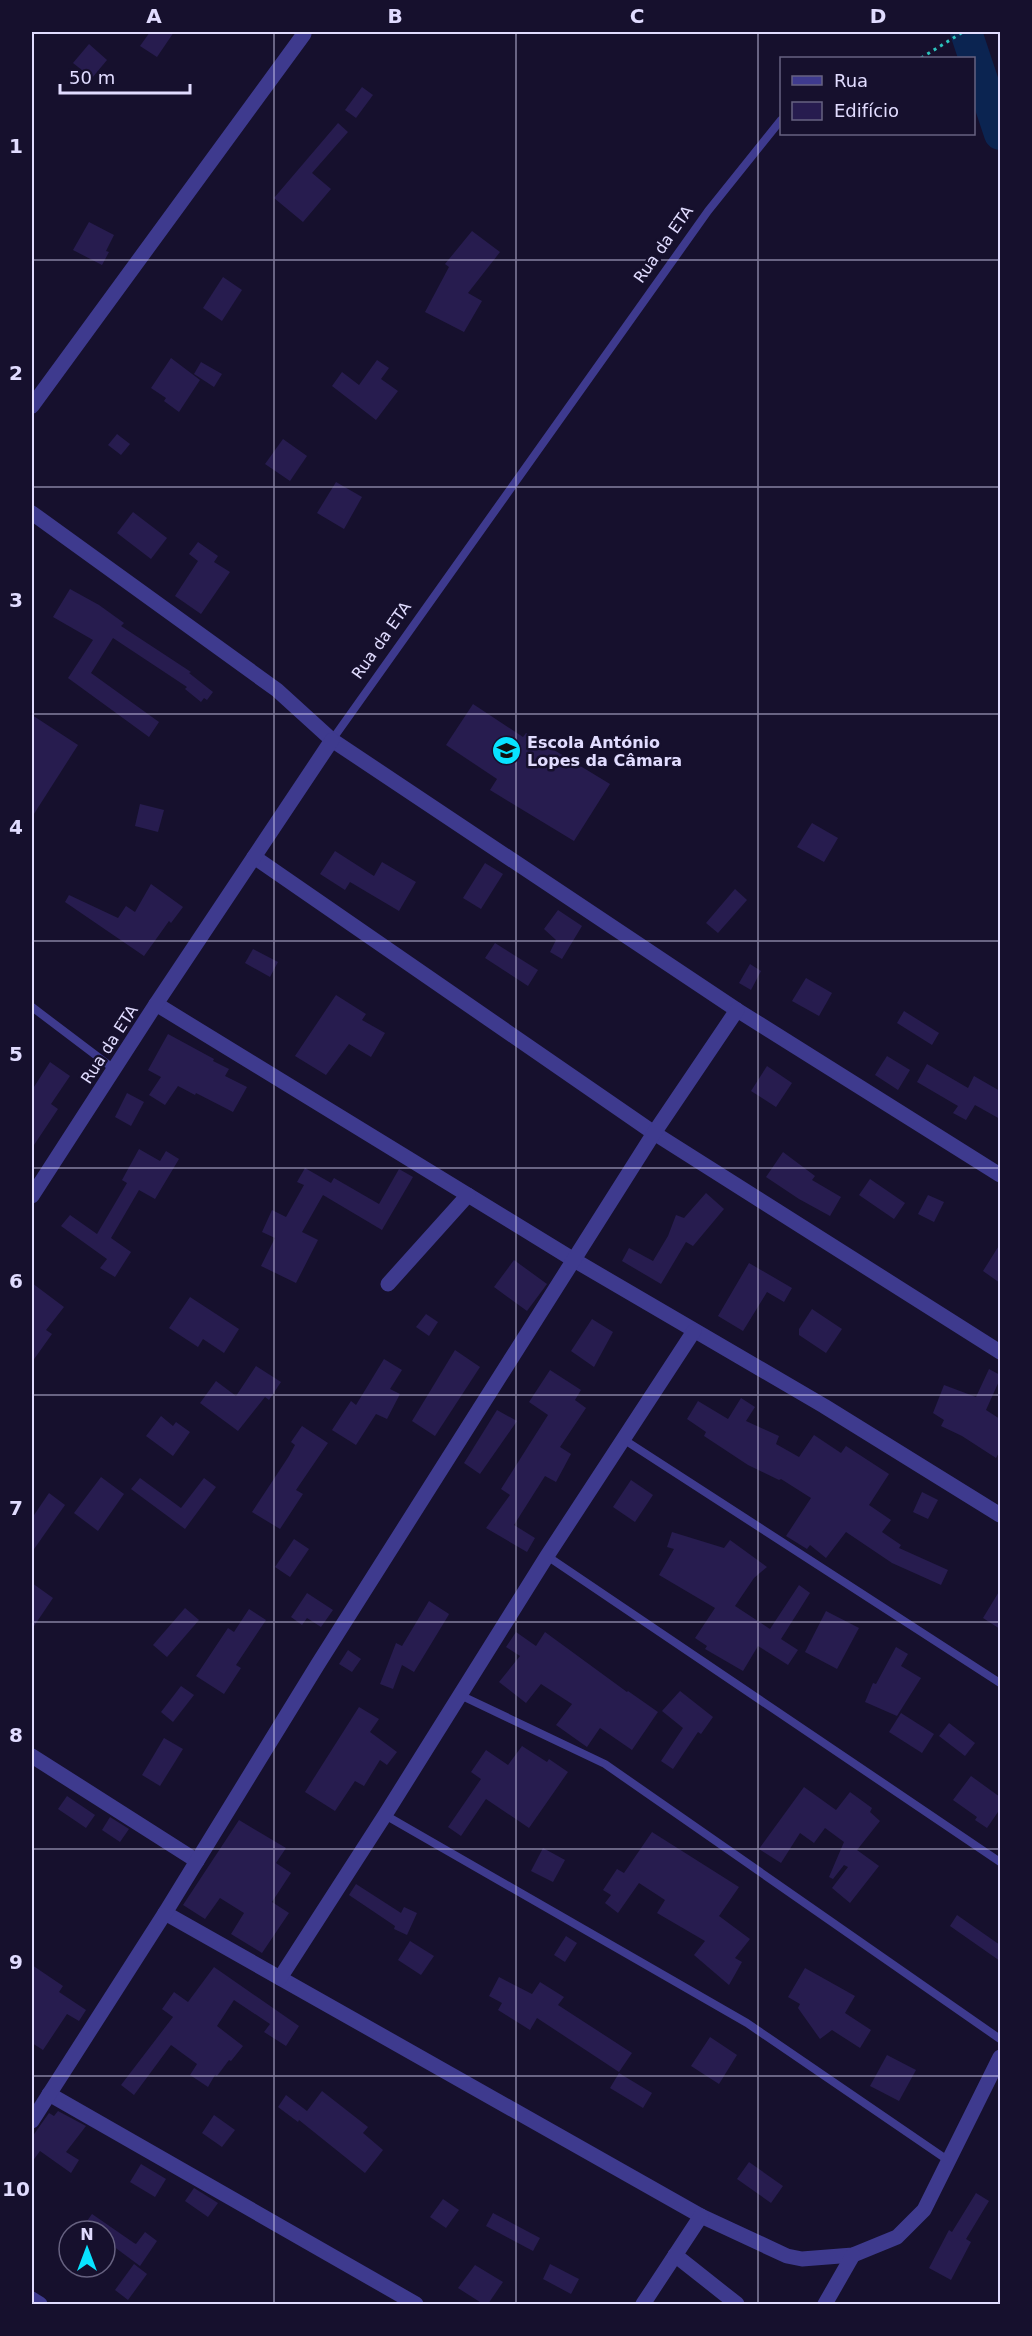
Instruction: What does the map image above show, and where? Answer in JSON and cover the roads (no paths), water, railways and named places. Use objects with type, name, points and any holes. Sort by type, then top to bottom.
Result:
[{"type":"street","points":[[32,406],[304,34]]},
{"type":"street","points":[[32,513],[277,690],[332,740],[737,1010],[1000,1174]]},
{"type":"street","name":"Rua da ETA","points":[[32,1196],[156,1004],[332,740]]},
{"type":"street","points":[[254,857],[654,1133],[1000,1352]]},
{"type":"street","points":[[156,1004],[574,1260],[824,1406],[1000,1515]]},
{"type":"street","points":[[32,2121],[654,1133],[737,1010]]},
{"type":"street","points":[[387,1284],[468,1195]]},
{"type":"street","points":[[280,1978],[547,1556],[694,1331]]},
{"type":"street","points":[[32,1756],[197,1861]]},
{"type":"street","points":[[165,1913],[701,2216],[787,2256],[802,2259],[853,2255],[897,2237],[904,2231],[924,2210],[1000,2057]]},
{"type":"street","points":[[49,2094],[416,2304]]},
{"type":"street","points":[[643,2304],[701,2216]]},
{"type":"street","points":[[675,2255],[737,2304]]},
{"type":"street","points":[[825,2304],[853,2255]]},
{"type":"street","points":[[32,2299],[40,2304]]},
{"type":"lane","name":"Rua da ETA","points":[[332,740],[708,211],[780,122]]},
{"type":"lane","points":[[32,1007],[114,1069]]},
{"type":"lane","points":[[623,1439],[1000,1683]]},
{"type":"lane","points":[[547,1556],[1000,1862]]},
{"type":"lane","points":[[460,1695],[605,1764],[1000,2040]]},
{"type":"lane","points":[[385,1815],[747,2023],[949,2161]]},
{"type":"waterway","points":[[966,32],[974,57]]},
{"type":"waterway","points":[[975,59],[1000,134]]},
{"type":"place","name":"Escola António Lopes da Câmara","points":[[506,751]]}]
